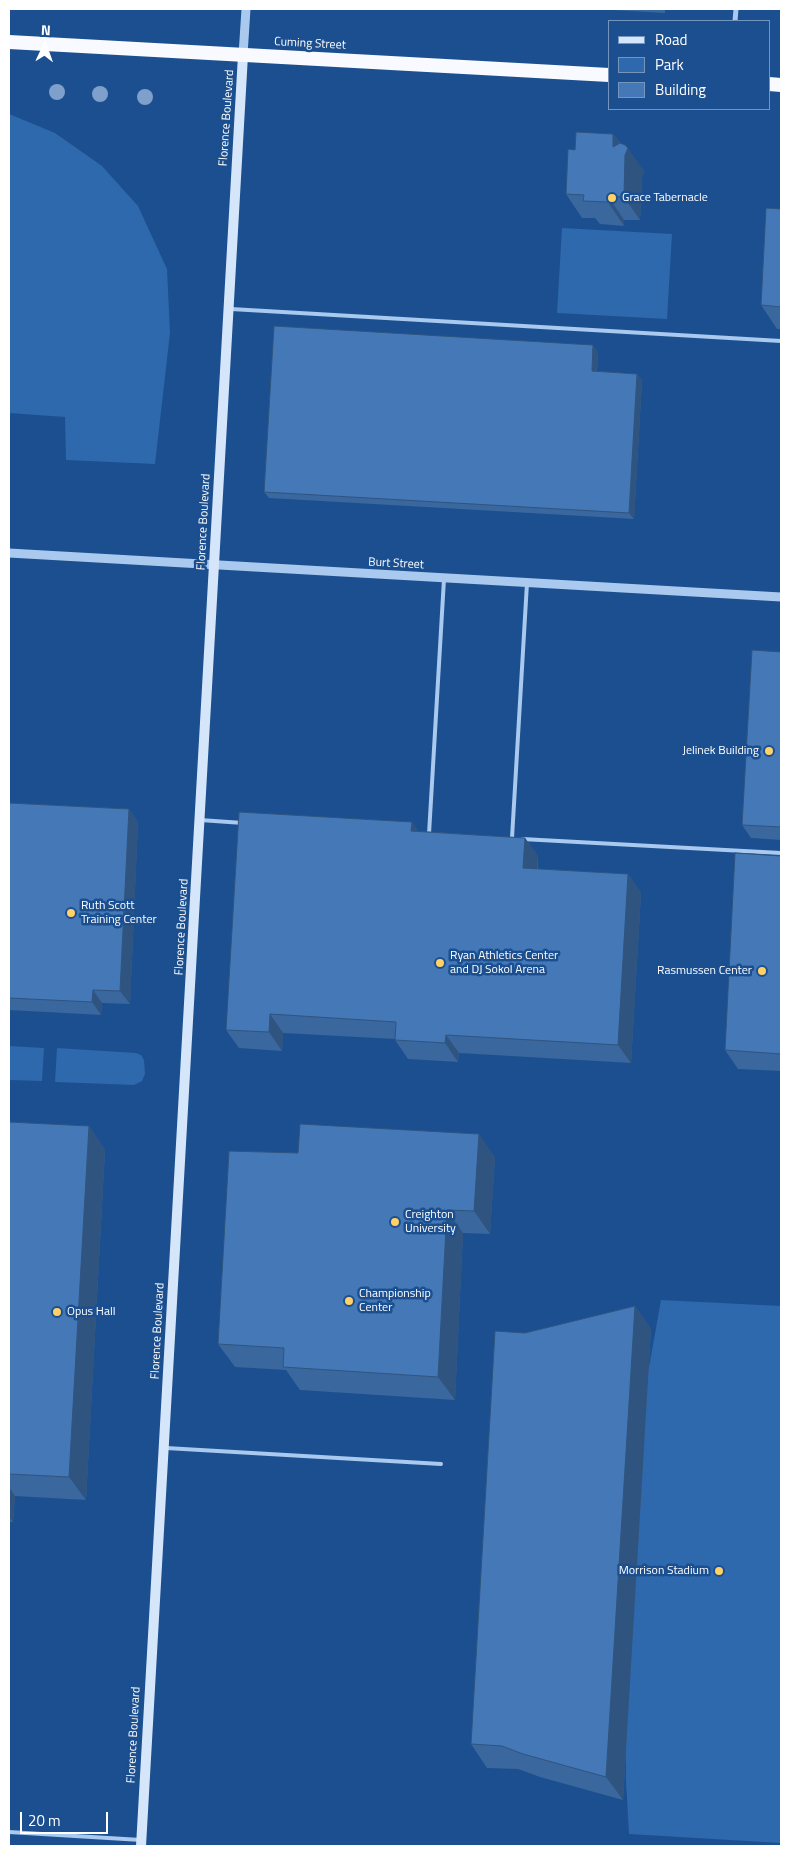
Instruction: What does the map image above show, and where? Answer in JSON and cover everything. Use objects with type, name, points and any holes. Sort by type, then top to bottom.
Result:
[{"type":"highway","name":"Cuming Street","points":[[9,42],[608,75]]},
{"type":"main road","name":"Florence Boulevard","points":[[141,1843],[244,55]]},
{"type":"street","name":"Florence Boulevard","points":[[244,55],[246,9]]},
{"type":"street","name":"Burt Street","points":[[9,553],[781,597]]},
{"type":"lane","points":[[228,308],[781,341]]},
{"type":"lane","points":[[429,834],[444,579]]},
{"type":"lane","points":[[512,838],[528,584]]},
{"type":"lane","points":[[200,820],[250,823]]},
{"type":"lane","points":[[419,833],[438,834]]},
{"type":"lane","points":[[503,838],[781,853]]},
{"type":"lane","points":[[164,1448],[441,1464]]},
{"type":"lane","points":[[9,1832],[141,1843]]},
{"type":"green space","points":[[9,114],[55,133],[102,166],[138,206],[167,269],[170,333],[155,464],[66,460],[65,417],[9,413]]},
{"type":"green space","points":[[562,228],[672,234],[667,319],[557,313]]},
{"type":"green space","points":[[9,1046],[44,1048],[42,1081],[9,1080]]},
{"type":"green space","points":[[57,1048],[136,1053],[141,1055],[144,1060],[145,1074],[142,1081],[134,1085],[55,1082]]},
{"type":"green space","name":"Morrison Stadium","points":[[661,1300],[781,1306],[781,1843],[629,1834],[626,1781],[626,1674],[633,1457]]},
{"type":"building","points":[[576,132],[613,134],[613,147],[620,143],[628,148],[625,155],[624,197],[608,196],[608,202],[583,201],[584,195],[566,194],[568,149],[575,150]]},
{"type":"building","points":[[766,208],[781,209],[781,307],[761,305]]},
{"type":"building","points":[[274,326],[593,345],[592,371],[637,374],[629,513],[264,492]]},
{"type":"building","name":"Jelinek Building","points":[[752,650],[781,652],[781,827],[742,825]]},
{"type":"building","name":"Ruth Scott Training Center","points":[[9,803],[129,809],[120,991],[93,990],[92,1002],[9,998]]},
{"type":"building","name":"Ryan Athletics Center and DJ Sokol Arena","points":[[239,812],[412,822],[411,831],[525,838],[523,868],[628,874],[618,1045],[446,1035],[445,1043],[395,1040],[396,1022],[270,1014],[269,1032],[226,1030]]},
{"type":"building","name":"Rasmussen Center","points":[[735,853],[781,856],[781,1054],[725,1050]]},
{"type":"building","name":"Opus Hall","points":[[9,1122],[89,1126],[69,1477],[9,1474]]},
{"type":"building","name":"Championship Center","points":[[300,1124],[479,1134],[474,1211],[447,1210],[438,1377],[283,1367],[284,1348],[218,1344],[229,1151],[298,1153]]},
{"type":"building","name":"Morrison Stadium","points":[[635,1306],[606,1777],[523,1754],[502,1746],[471,1744],[495,1331],[525,1333]]},
{"type":"place","name":"Grace Tabernacle","points":[[612,198]]},
{"type":"place","name":"Jelinek Building","points":[[769,751]]},
{"type":"place","name":"Ruth Scott Training Center","points":[[71,913]]},
{"type":"place","name":"Ryan Athletics Center and DJ Sokol Arena","points":[[440,963]]},
{"type":"place","name":"Rasmussen Center","points":[[762,971]]},
{"type":"place","name":"Creighton University","points":[[395,1222]]},
{"type":"place","name":"Championship Center","points":[[349,1301]]},
{"type":"place","name":"Opus Hall","points":[[57,1312]]},
{"type":"place","name":"Morrison Stadium","points":[[719,1571]]}]
